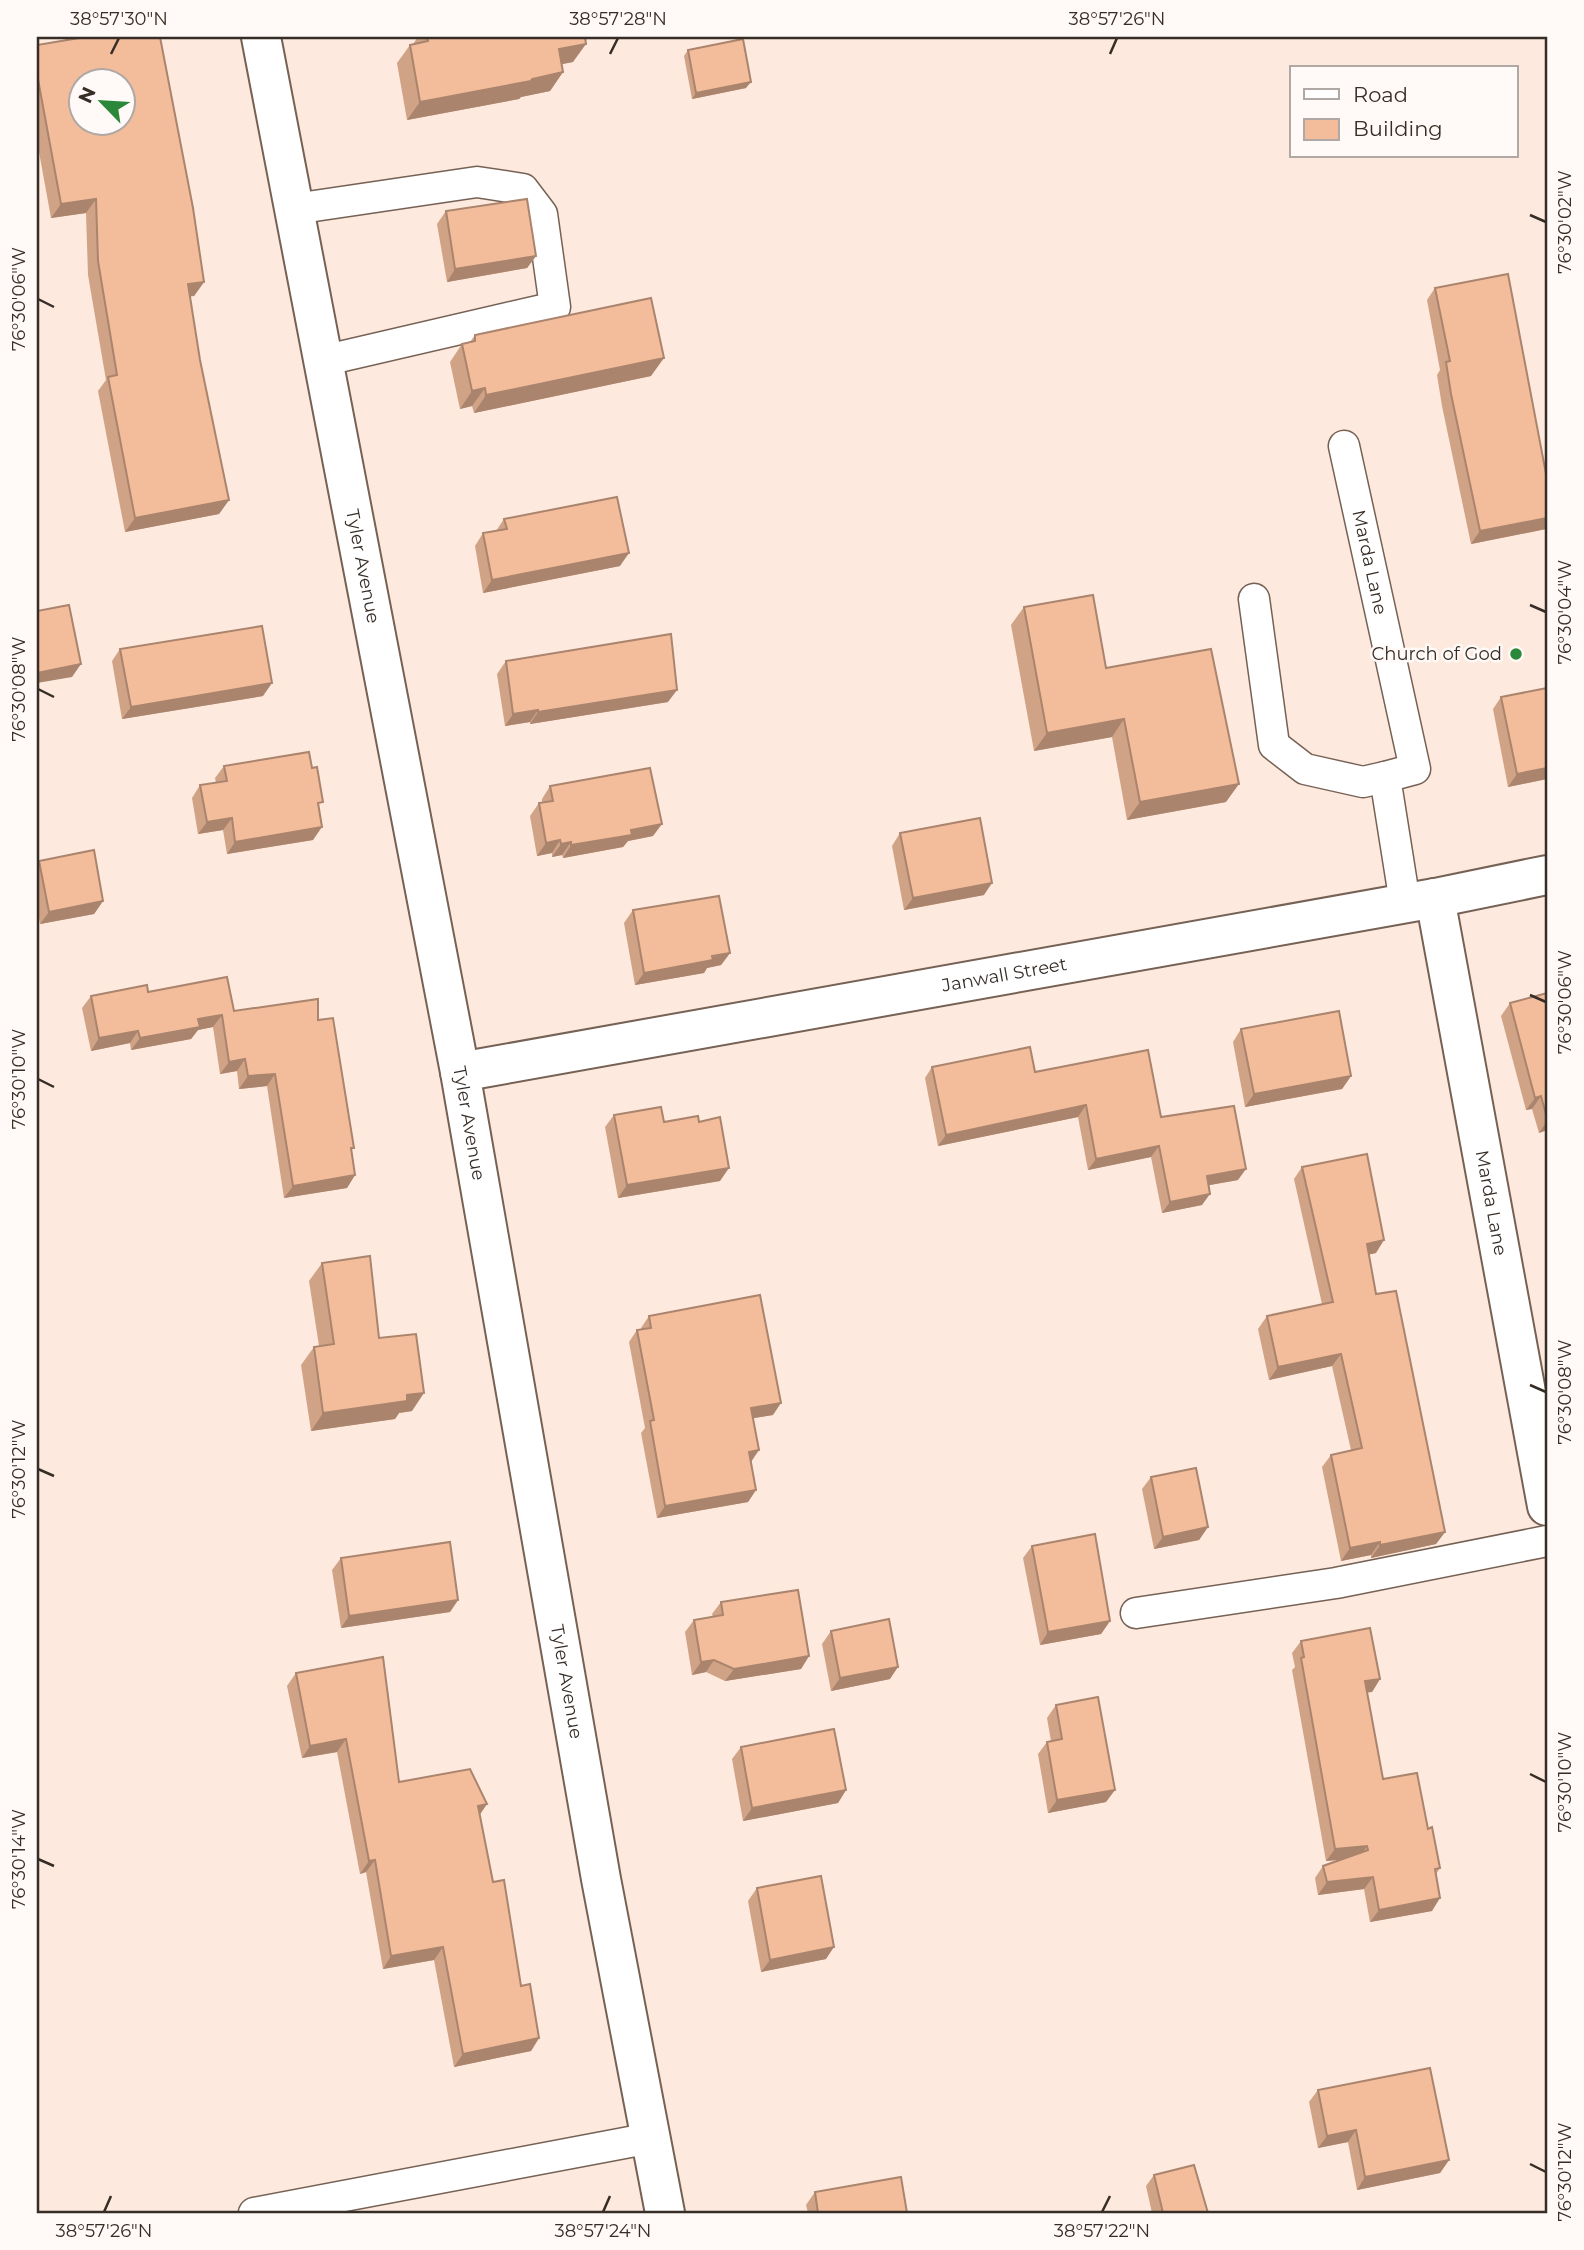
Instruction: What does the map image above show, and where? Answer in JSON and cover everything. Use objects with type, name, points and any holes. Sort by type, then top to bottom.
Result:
[{"type":"street","name":"Tyler Avenue","points":[[261,37],[460,1072],[601,1879],[665,2213]]},
{"type":"street","name":"Janwall Street","points":[[460,1072],[1547,875]]},
{"type":"street","name":"Marda Lane","points":[[1420,900],[1547,1506]]},
{"type":"lane","points":[[295,209],[477,182],[523,189],[542,214],[555,307],[322,361]]},
{"type":"lane","name":"Marda Lane","points":[[1344,446],[1415,769],[1385,777],[1420,900]]},
{"type":"lane","points":[[1254,598],[1274,745],[1305,769],[1363,782],[1385,777]]},
{"type":"lane","points":[[1136,1614],[1336,1583],[1547,1541]]},
{"type":"lane","points":[[254,2213],[650,2138]]},
{"type":"building","points":[[78,37],[160,37],[193,208],[204,282],[188,284],[200,360],[229,500],[135,518],[108,377],[117,375],[98,261],[96,199],[61,204],[37,74],[37,45]]},
{"type":"building","points":[[427,37],[585,37],[586,44],[559,49],[563,72],[531,81],[420,102],[410,45],[428,41]]},
{"type":"building","points":[[743,39],[751,82],[696,93],[688,50]]},
{"type":"building","points":[[527,199],[536,256],[455,269],[446,211]]},
{"type":"building","points":[[1508,274],[1547,479],[1547,518],[1480,531],[1451,394],[1446,362],[1450,361],[1435,288]]},
{"type":"building","points":[[651,298],[664,358],[486,395],[485,388],[472,391],[462,344],[475,341],[475,335]]},
{"type":"building","points":[[617,497],[629,553],[492,580],[483,533],[507,529],[504,519]]},
{"type":"building","points":[[1093,595],[1106,668],[1211,649],[1239,784],[1140,802],[1124,719],[1047,733],[1024,607]]},
{"type":"building","points":[[69,605],[81,664],[37,673],[37,611]]},
{"type":"building","points":[[262,626],[272,683],[131,707],[120,649]]},
{"type":"building","points":[[671,634],[677,690],[513,714],[506,661]]},
{"type":"building","points":[[1547,688],[1547,768],[1517,774],[1501,697]]},
{"type":"building","points":[[309,752],[312,768],[317,767],[323,802],[318,803],[322,827],[235,842],[232,818],[207,822],[200,785],[227,781],[224,766]]},
{"type":"building","points":[[650,768],[662,824],[631,830],[632,835],[571,845],[571,842],[561,844],[560,840],[546,843],[539,803],[553,801],[550,786]]},
{"type":"building","points":[[980,818],[992,883],[913,898],[900,833]]},
{"type":"building","points":[[94,850],[103,901],[49,912],[39,861]]},
{"type":"building","points":[[719,896],[730,953],[712,956],[713,960],[644,973],[633,910]]},
{"type":"building","points":[[227,977],[234,1011],[318,999],[318,1020],[333,1018],[354,1148],[351,1148],[355,1175],[293,1186],[275,1074],[248,1076],[245,1059],[229,1062],[222,1015],[198,1019],[200,1027],[140,1038],[138,1031],[99,1038],[91,996],[147,985],[148,992]]},
{"type":"building","points":[[1547,993],[1547,1118],[1541,1096],[1535,1098],[1510,1003]]},
{"type":"building","points":[[1339,1011],[1351,1076],[1254,1094],[1241,1029]]},
{"type":"building","points":[[1030,1047],[1035,1072],[1148,1050],[1161,1117],[1234,1106],[1246,1169],[1207,1176],[1210,1194],[1170,1202],[1159,1146],[1096,1159],[1086,1105],[946,1135],[932,1067]]},
{"type":"building","points":[[661,1107],[664,1122],[698,1116],[699,1122],[720,1117],[729,1168],[627,1185],[614,1115]]},
{"type":"building","points":[[1367,1154],[1384,1240],[1367,1244],[1376,1294],[1396,1291],[1445,1532],[1350,1548],[1331,1455],[1362,1448],[1341,1354],[1278,1367],[1267,1316],[1333,1302],[1302,1167]]},
{"type":"building","points":[[370,1256],[379,1338],[416,1334],[424,1393],[407,1395],[407,1401],[323,1413],[314,1347],[334,1344],[322,1263]]},
{"type":"building","points":[[760,1295],[781,1403],[751,1408],[759,1450],[749,1452],[756,1490],[665,1506],[650,1421],[654,1420],[637,1330],[651,1328],[649,1316]]},
{"type":"building","points":[[1196,1468],[1208,1527],[1163,1537],[1151,1477]]},
{"type":"building","points":[[1095,1534],[1110,1621],[1048,1632],[1032,1546]]},
{"type":"building","points":[[450,1542],[458,1600],[349,1616],[341,1558]]},
{"type":"building","points":[[798,1590],[809,1656],[734,1669],[714,1660],[701,1662],[694,1620],[723,1615],[721,1602]]},
{"type":"building","points":[[889,1619],[898,1667],[840,1678],[831,1631]]},
{"type":"building","points":[[1370,1628],[1380,1679],[1365,1681],[1383,1779],[1417,1773],[1428,1829],[1432,1827],[1440,1868],[1435,1869],[1440,1898],[1379,1910],[1373,1877],[1327,1882],[1323,1866],[1368,1850],[1367,1846],[1335,1849],[1301,1658],[1304,1657],[1301,1641]]},
{"type":"building","points":[[383,1657],[399,1782],[470,1769],[487,1804],[478,1806],[493,1882],[504,1880],[521,1986],[530,1984],[539,2038],[463,2054],[443,1947],[391,1956],[375,1860],[369,1861],[346,1739],[310,1746],[296,1673]]},
{"type":"building","points":[[1098,1697],[1115,1790],[1057,1800],[1047,1742],[1062,1739],[1056,1705]]},
{"type":"building","points":[[834,1729],[846,1790],[752,1808],[741,1747]]},
{"type":"building","points":[[821,1876],[834,1947],[770,1960],[757,1888]]},
{"type":"building","points":[[1430,2068],[1449,2160],[1365,2177],[1356,2130],[1327,2136],[1318,2090]]},
{"type":"building","points":[[1194,2165],[1208,2213],[1163,2213],[1154,2175]]},
{"type":"building","points":[[901,2177],[907,2213],[818,2213],[815,2192]]},
{"type":"place","name":"Church of God","points":[[1516,654]]}]
